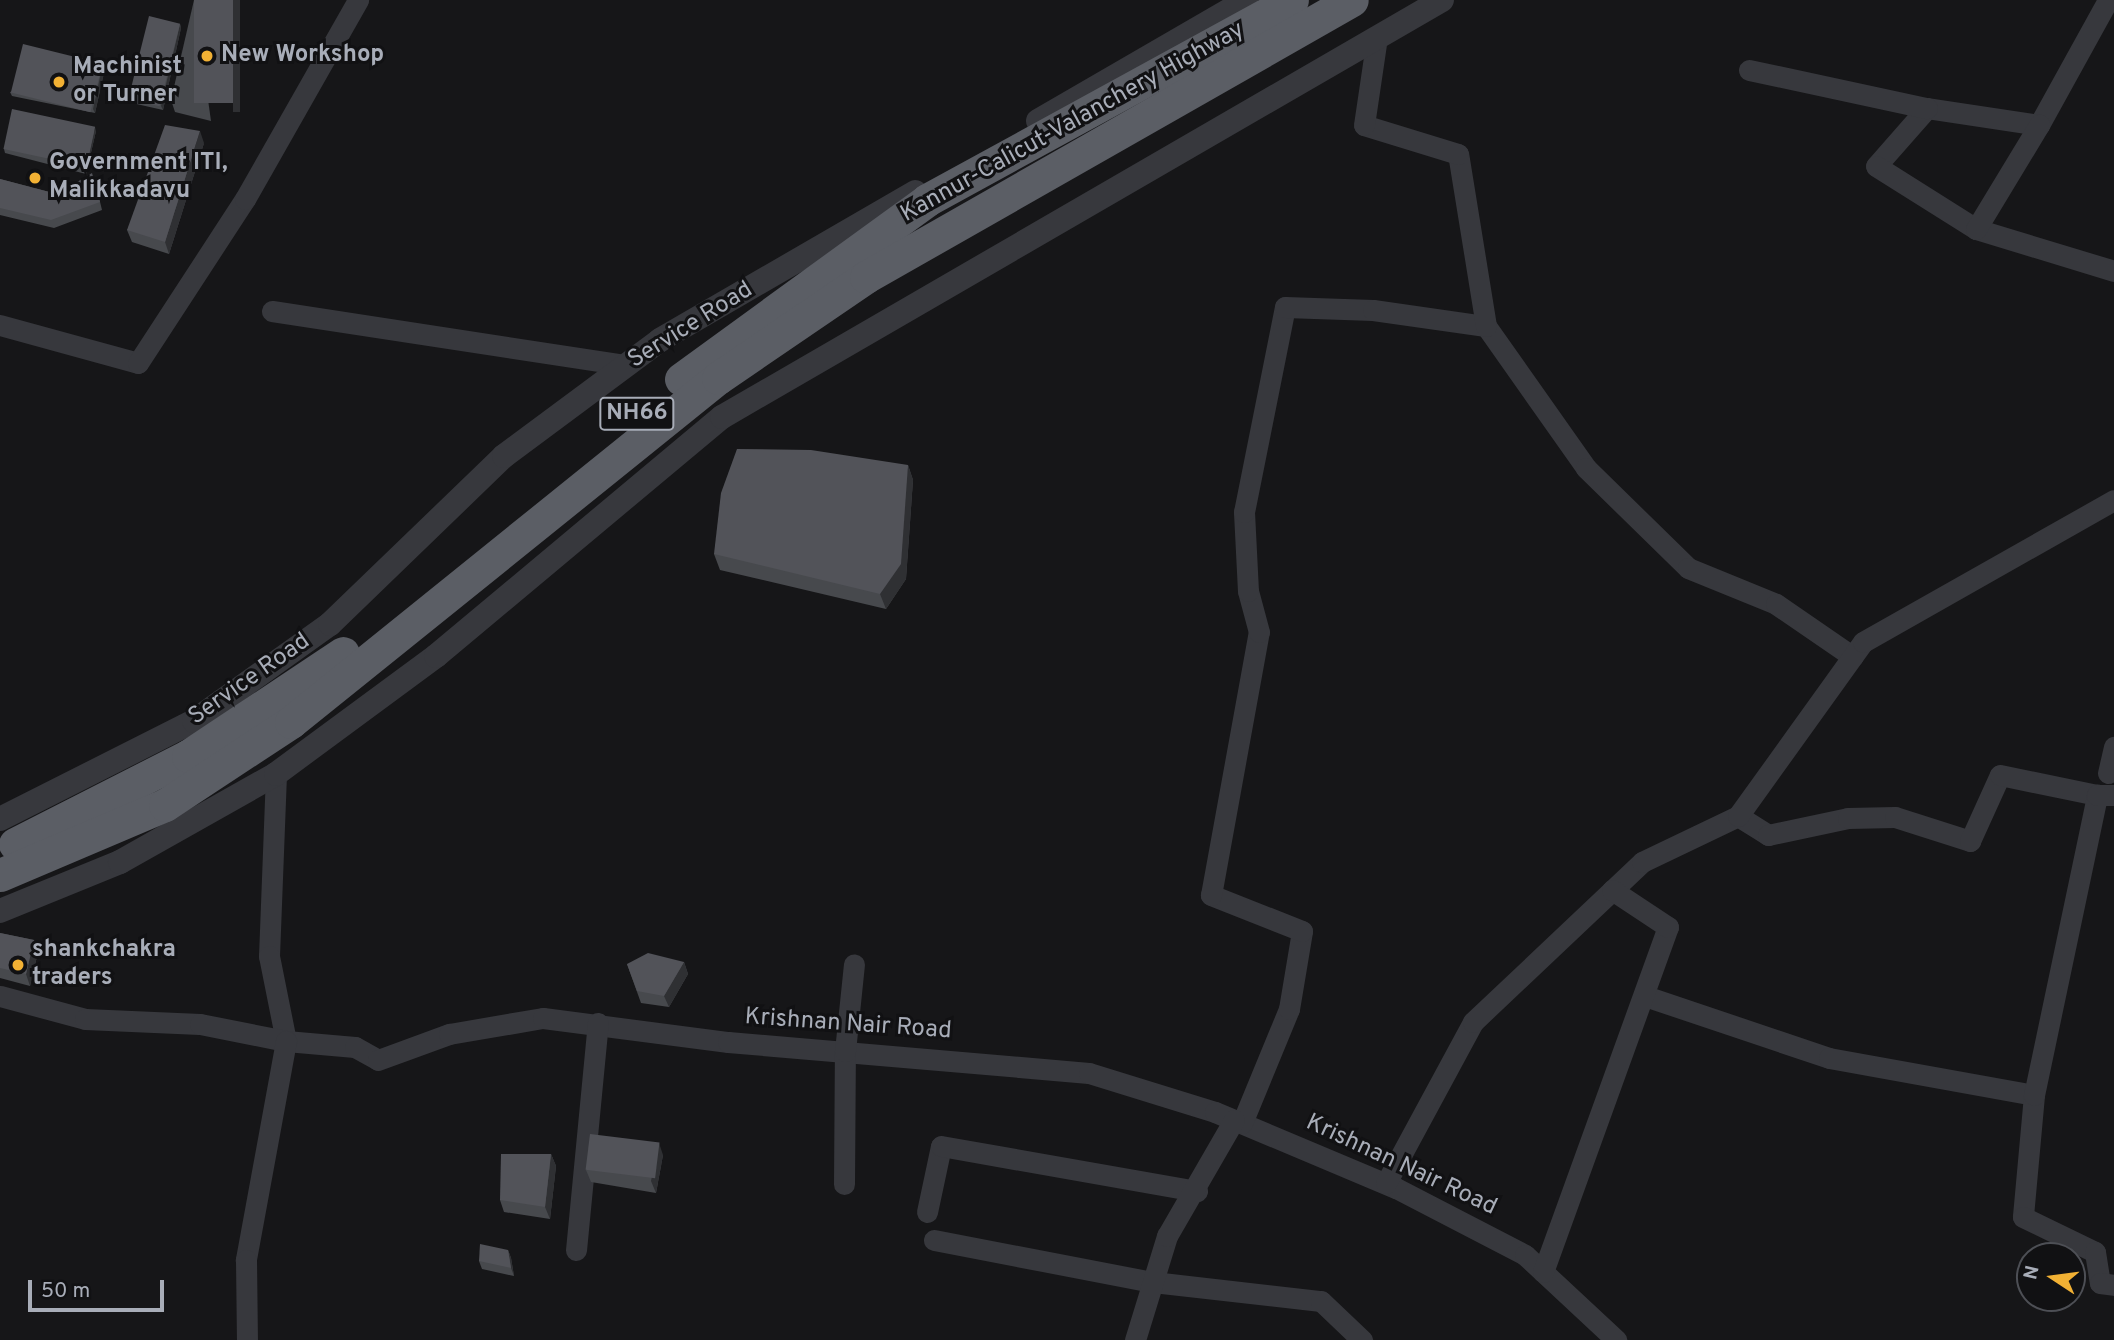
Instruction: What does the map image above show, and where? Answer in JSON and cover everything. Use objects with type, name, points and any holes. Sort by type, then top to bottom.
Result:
[{"type":"highway","name":"Kannur-Calicut-Valanchery Highway","points":[[0,850],[188,755],[310,677],[746,327],[927,200],[1292,0]]},
{"type":"highway","points":[[0,874],[165,805],[291,722],[718,378],[866,277],[1352,0]]},
{"type":"street","points":[[0,325],[138,363],[245,199],[358,0]]},
{"type":"street","name":"Service Road","points":[[0,819],[194,720],[330,624],[504,456],[626,365],[1247,0]]},
{"type":"street","points":[[0,911],[120,862],[276,774],[436,656],[722,417],[1442,0]]},
{"type":"street","points":[[1976,229],[2039,125],[2108,0]]},
{"type":"street","points":[[1377,37],[1364,125],[1458,154],[1486,326],[1586,468],[1688,568],[1776,604],[1853,657]]},
{"type":"street","points":[[1749,70],[1927,108],[2039,125]]},
{"type":"street","points":[[1927,108],[1877,166],[1976,229],[2114,271]]},
{"type":"street","points":[[1136,1340],[1167,1236],[1238,1122],[1289,1009],[1302,931],[1211,895],[1259,632],[1248,591],[1244,512],[1285,307],[1373,310],[1486,326]]},
{"type":"street","points":[[272,311],[626,365]]},
{"type":"street","points":[[1386,1183],[1472,1023],[1642,862],[1738,816],[1863,642],[1909,612],[2114,500]]},
{"type":"street","points":[[2108,773],[2114,747]]},
{"type":"street","points":[[247,1340],[246,1260],[286,1041],[268,956],[276,774]]},
{"type":"street","points":[[1738,816],[1768,835],[1848,818],[1895,817],[1970,841],[2000,775],[2106,795],[2034,1095],[2023,1217],[2095,1252],[2100,1283],[2114,1285]]},
{"type":"street","points":[[1543,1272],[1646,996],[1668,927],[1612,890]]},
{"type":"street","points":[[844,1184],[845,1051],[854,964]]},
{"type":"street","name":"Krishnan Nair Road","points":[[0,996],[85,1019],[200,1024],[286,1041],[355,1047],[379,1060],[482,1026],[543,1018],[845,1051],[1089,1073],[1238,1122],[1386,1183],[1525,1255],[1616,1340]]},
{"type":"street","points":[[1646,996],[1829,1058],[2034,1095]]},
{"type":"street","points":[[576,1250],[598,1023]]},
{"type":"street","points":[[927,1212],[941,1146],[1197,1191]]},
{"type":"street","points":[[934,1240],[1153,1282],[1321,1301],[1362,1340]]},
{"type":"building","name":"New Workshop","points":[[194,0],[233,0],[233,103],[194,103]]},
{"type":"building","points":[[149,16],[180,24],[159,106],[128,98]]},
{"type":"building","name":"Machinist or Turner","points":[[23,44],[103,64],[90,112],[11,93]]},
{"type":"building","points":[[12,109],[95,127],[87,167],[3,149]]},
{"type":"building","points":[[165,125],[200,131],[165,242],[127,230]]},
{"type":"building","points":[[92,173],[100,202],[51,220],[0,208],[0,179],[57,194]]},
{"type":"building","points":[[737,449],[811,450],[908,465],[901,564],[880,594],[714,554],[721,493]]},
{"type":"building","points":[[0,933],[34,940],[26,974],[0,968]]},
{"type":"building","points":[[648,953],[684,962],[664,996],[637,991],[627,964]]},
{"type":"building","points":[[590,1134],[659,1143],[655,1178],[586,1170]]},
{"type":"building","points":[[501,1154],[551,1154],[545,1207],[500,1200]]},
{"type":"building","points":[[480,1244],[508,1250],[511,1268],[479,1261]]},
{"type":"place","name":"New Workshop","points":[[207,56]]},
{"type":"place","name":"Machinist or Turner","points":[[59,82]]},
{"type":"place","name":"Government ITI, Malikkadavu","points":[[35,178]]},
{"type":"place","name":"shankchakra traders","points":[[18,965]]}]
